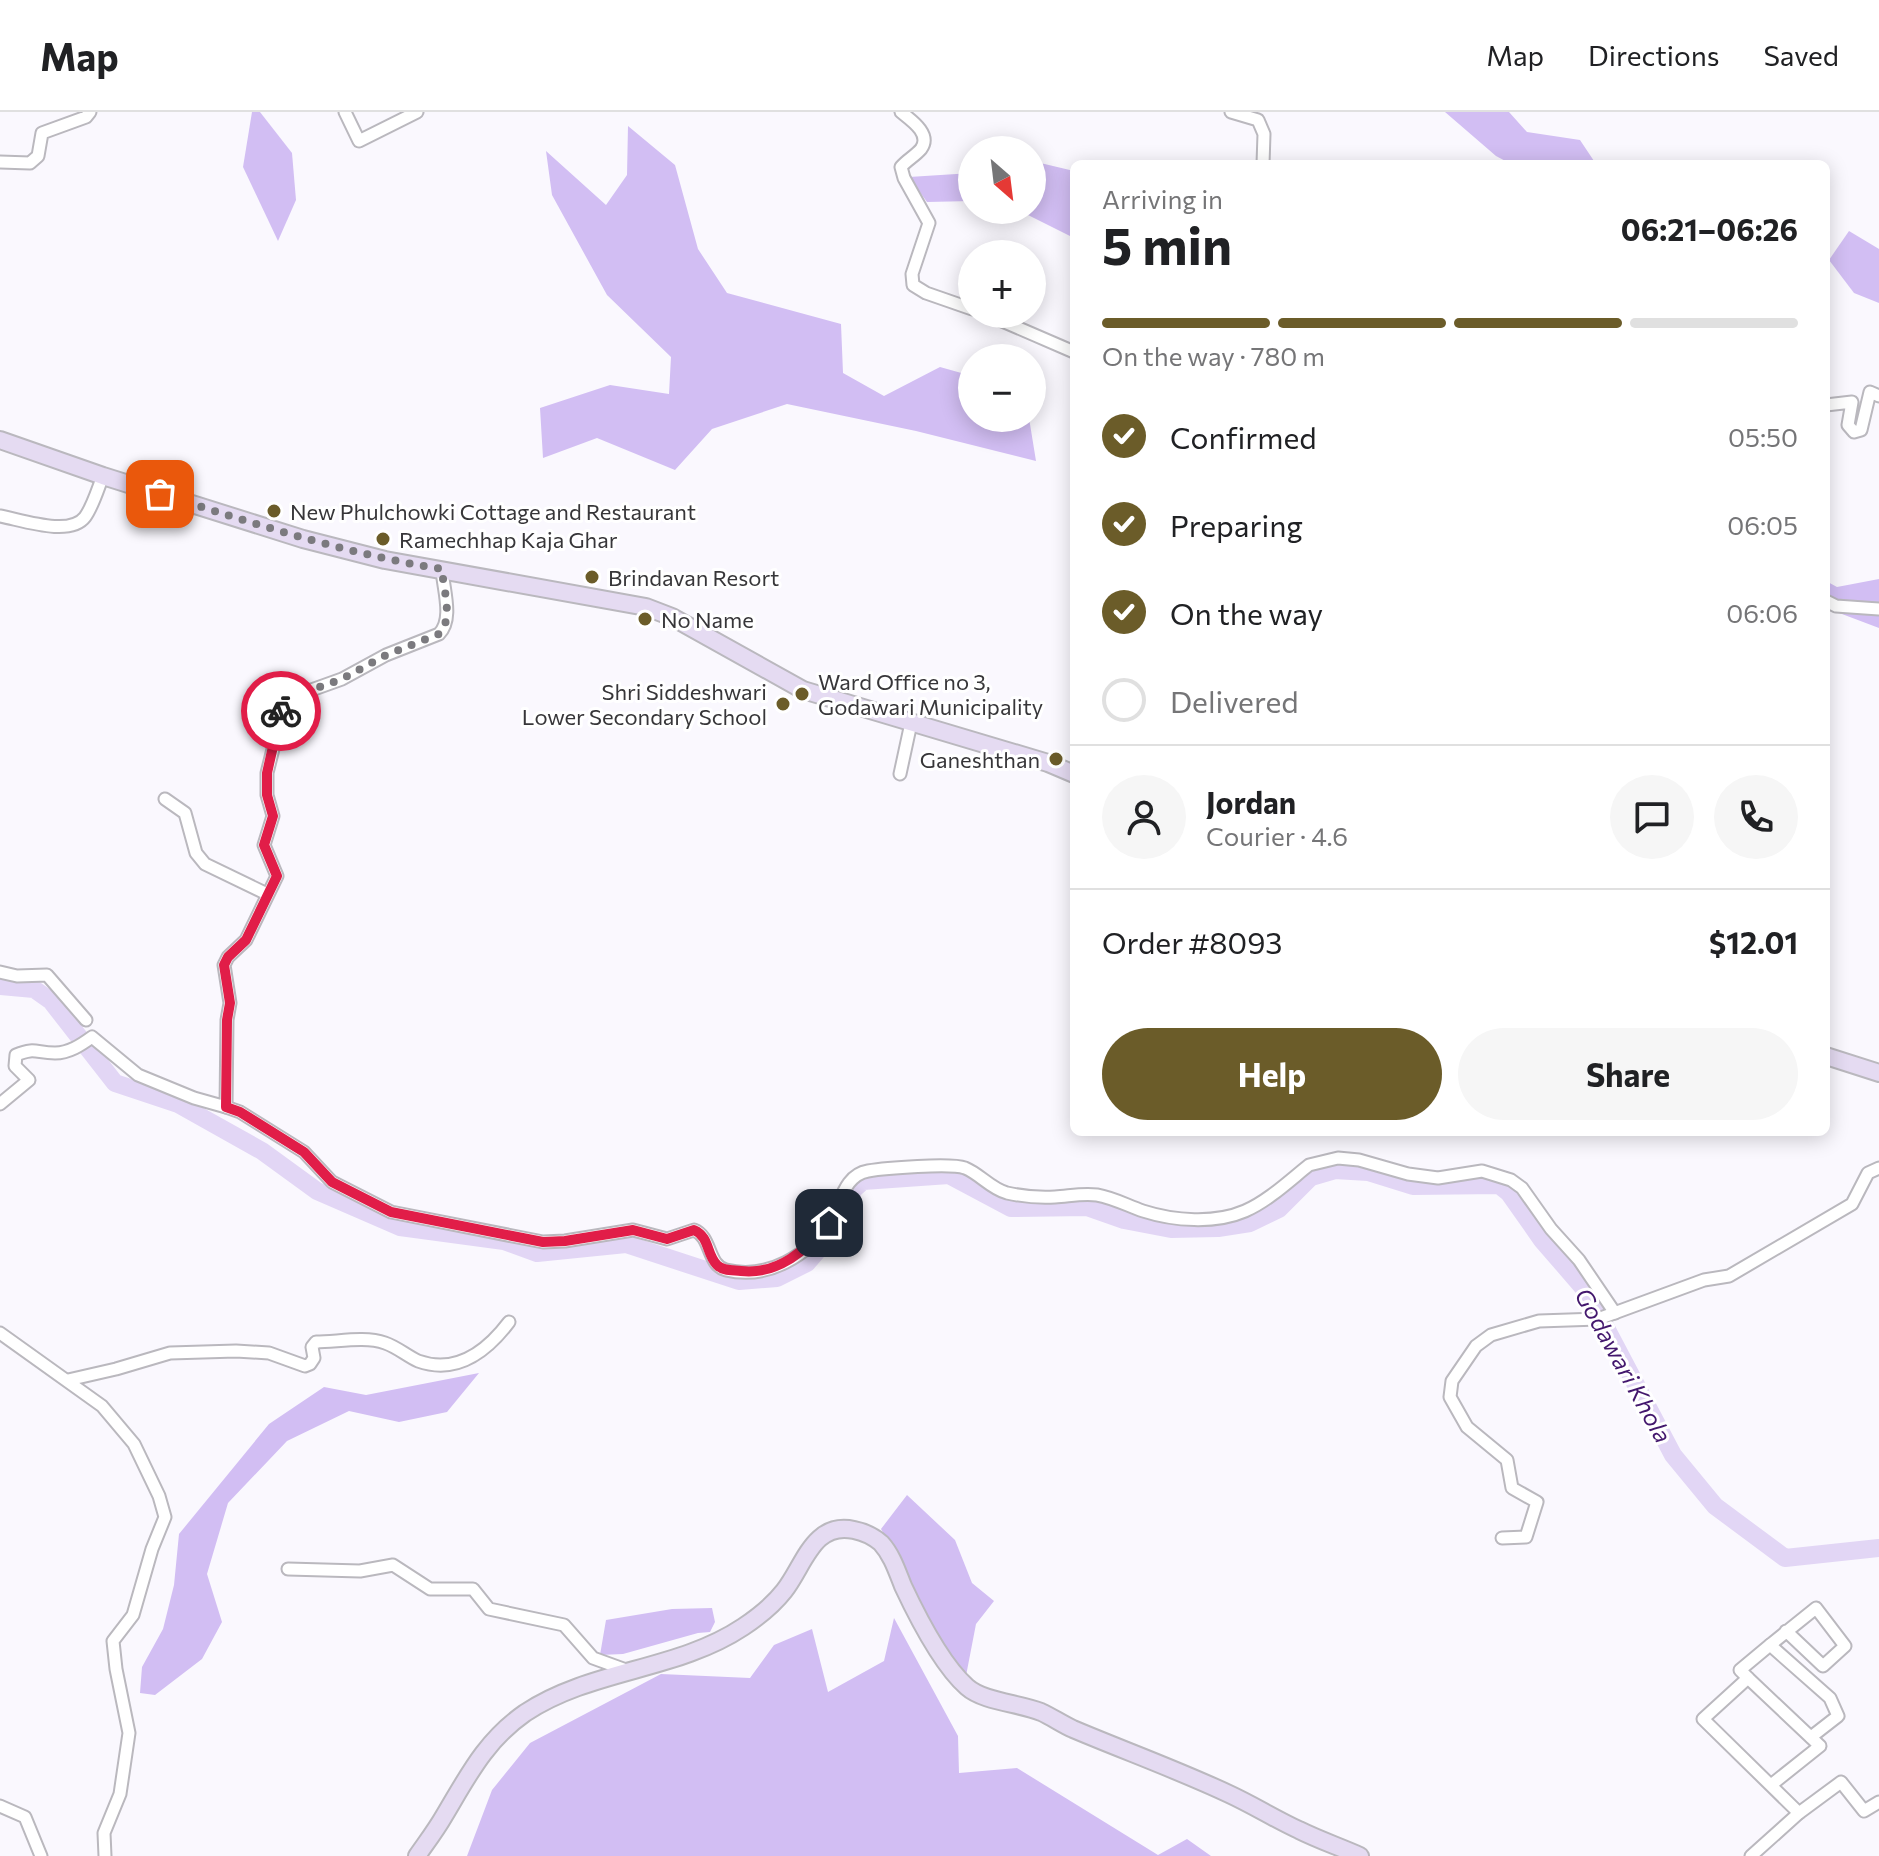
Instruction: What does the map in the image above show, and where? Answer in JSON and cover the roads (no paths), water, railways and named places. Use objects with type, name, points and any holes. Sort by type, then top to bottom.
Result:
[{"type":"street","points":[[0,162],[30,163],[38,156],[42,133],[86,117],[90,112]]},
{"type":"street","points":[[345,112],[359,141],[417,112]]},
{"type":"street","points":[[901,112],[919,127],[924,139],[922,148],[901,167],[929,223],[912,274],[913,285],[958,304]]},
{"type":"street","points":[[1231,112],[1258,120],[1264,134],[1263,160]]},
{"type":"street","points":[[1018,328],[1070,350]]},
{"type":"street","points":[[1830,405],[1852,402],[1848,425],[1854,432],[1861,430],[1870,392],[1879,396]]},
{"type":"street","points":[[0,440],[303,539],[385,560],[646,607],[672,617],[803,690],[1048,763],[1070,772]]},
{"type":"street","points":[[0,516],[57,527],[72,525],[85,518],[103,476]]},
{"type":"street","points":[[226,1107],[230,1003],[224,965],[246,940],[277,876],[264,845],[273,816],[267,795],[267,773],[284,705],[303,693],[342,679],[386,655],[439,634],[444,629],[447,612],[442,569]]},
{"type":"street","points":[[1830,603],[1879,609]]},
{"type":"street","points":[[900,774],[911,723]]},
{"type":"street","points":[[165,799],[185,813],[196,853],[205,864],[267,894]]},
{"type":"street","points":[[0,972],[17,976],[47,975],[86,1020]]},
{"type":"street","points":[[0,1104],[29,1080],[15,1066],[16,1055],[32,1048],[55,1053],[68,1051],[92,1037],[138,1075],[194,1098],[240,1112],[304,1152],[332,1182],[391,1212],[543,1242],[633,1230],[667,1239],[694,1230],[705,1237],[714,1261],[720,1267],[751,1272],[785,1264],[804,1250],[829,1223],[850,1180],[867,1171],[958,1166],[983,1177],[1005,1192],[1055,1197],[1100,1196],[1144,1212],[1179,1219],[1219,1218],[1247,1210],[1309,1165],[1338,1158],[1438,1178],[1482,1171],[1498,1174],[1522,1188],[1551,1229],[1579,1260],[1615,1313]]},
{"type":"street","points":[[1830,1057],[1879,1073]]},
{"type":"street","points":[[1502,1538],[1526,1537],[1537,1502],[1512,1488],[1507,1460],[1467,1427],[1450,1397],[1452,1381],[1476,1346],[1491,1335],[1539,1321],[1598,1319],[1704,1280],[1729,1276],[1852,1204],[1868,1173],[1879,1168]]},
{"type":"street","points":[[68,1380],[170,1353],[269,1353],[305,1366],[314,1358],[312,1347],[316,1342],[384,1342],[420,1362],[447,1364],[474,1358],[496,1339],[509,1322]]},
{"type":"street","points":[[0,1333],[102,1406],[134,1444],[159,1496],[165,1517],[152,1549],[133,1615],[113,1641],[129,1733],[120,1794],[104,1833],[105,1856]]},
{"type":"street","points":[[417,1856],[443,1819],[475,1761],[498,1736],[526,1713],[582,1684],[634,1672],[710,1644],[742,1628],[785,1590],[813,1544],[824,1533],[841,1528],[863,1532],[879,1541],[888,1553],[923,1625],[955,1675],[970,1690],[1042,1713],[1231,1795],[1299,1830],[1360,1856]]},
{"type":"street","points":[[288,1569],[360,1571],[393,1565],[430,1589],[473,1589],[489,1609],[564,1625],[593,1658],[634,1672]]},
{"type":"street","points":[[1771,1785],[1820,1746],[1740,1670],[1786,1631],[1816,1608],[1845,1646],[1823,1666],[1786,1631]]},
{"type":"street","points":[[1770,1645],[1830,1698],[1838,1716],[1811,1737]]},
{"type":"street","points":[[1748,1678],[1703,1719],[1799,1813]]},
{"type":"street","points":[[1751,1856],[1799,1813],[1841,1782],[1864,1811],[1877,1807]]},
{"type":"street","points":[[0,1806],[25,1817],[41,1856]]},
{"type":"waterway","name":"Godawari Khola","points":[[0,986],[34,989],[51,1001],[115,1083],[178,1104],[262,1151],[317,1191],[400,1227],[504,1241],[537,1253],[626,1244],[739,1281],[777,1278],[807,1263],[831,1235],[854,1189],[863,1181],[949,1175],[1011,1208],[1087,1207],[1124,1220],[1171,1229],[1218,1228],[1250,1223],[1279,1209],[1311,1177],[1335,1170],[1368,1172],[1413,1186],[1499,1185],[1509,1193],[1542,1240],[1587,1292],[1673,1455],[1715,1506],[1785,1558],[1879,1548]]},
{"type":"place","name":"New Phulchowki Cottage and Restaurant","points":[[274,511]]},
{"type":"place","name":"Ramechhap Kaja Ghar","points":[[383,539]]},
{"type":"place","name":"Brindavan Resort","points":[[592,577]]},
{"type":"place","name":"No Name","points":[[645,619]]},
{"type":"place","name":"Ward Office no 3, Godawari Municipality","points":[[802,694]]},
{"type":"place","name":"Shri Siddeshwari Lower Secondary School","points":[[783,704]]},
{"type":"place","name":"Ganeshthan","points":[[1056,759]]}]
